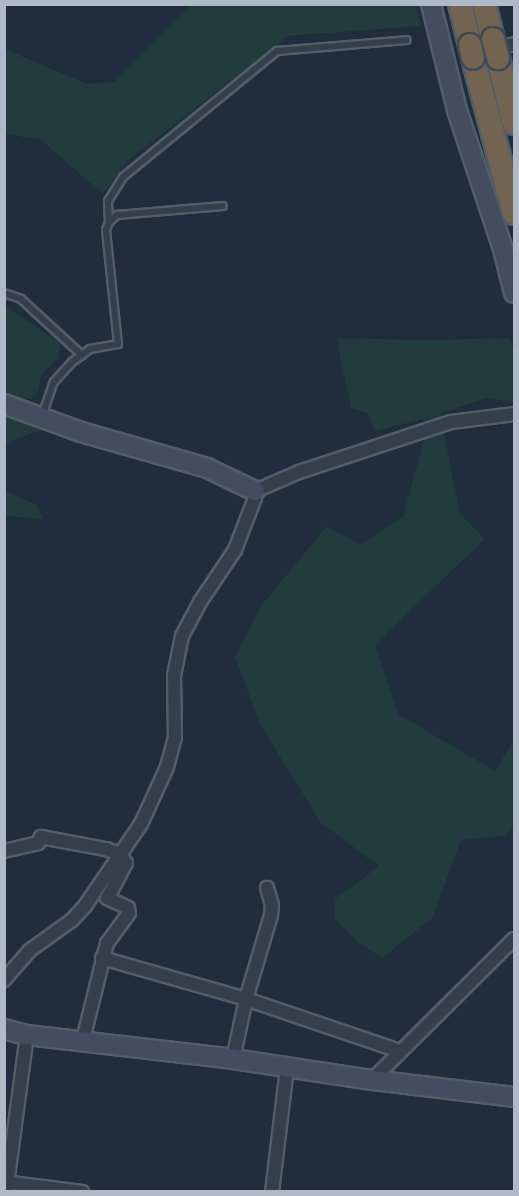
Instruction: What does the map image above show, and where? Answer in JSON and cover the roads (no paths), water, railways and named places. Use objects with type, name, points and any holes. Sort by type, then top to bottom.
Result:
[{"type":"highway","points":[[460,4],[514,213]]},
{"type":"highway","points":[[484,4],[502,47],[514,123]]},
{"type":"street","points":[[431,4],[457,110],[503,249],[514,293]]},
{"type":"street","points":[[445,61],[502,47]]},
{"type":"street","points":[[4,404],[40,419],[207,468],[255,491],[299,472],[451,422],[514,414]]},
{"type":"street","points":[[4,980],[29,951],[78,914],[141,824],[167,767],[175,738],[174,676],[182,636],[200,602],[235,550],[255,498],[255,491]]},
{"type":"street","points":[[4,851],[38,843],[40,837],[106,849],[120,854],[126,863],[108,898],[128,908],[129,913],[107,943],[83,1040]]},
{"type":"street","points":[[233,1059],[246,999],[273,905],[267,888]]},
{"type":"street","points":[[372,1080],[514,939]]},
{"type":"street","points":[[102,958],[246,999],[400,1051]]},
{"type":"street","points":[[4,1029],[27,1035],[233,1059],[514,1098]]},
{"type":"street","points":[[27,1035],[6,1185],[82,1191]]},
{"type":"street","points":[[272,1191],[287,1068]]},
{"type":"lane","points":[[40,419],[54,382],[81,355],[103,345],[117,344],[106,230],[109,222],[108,201],[123,177],[277,51],[407,40]]},
{"type":"lane","points":[[109,222],[117,215],[223,206]]},
{"type":"lane","points":[[4,293],[21,300],[81,355]]}]
